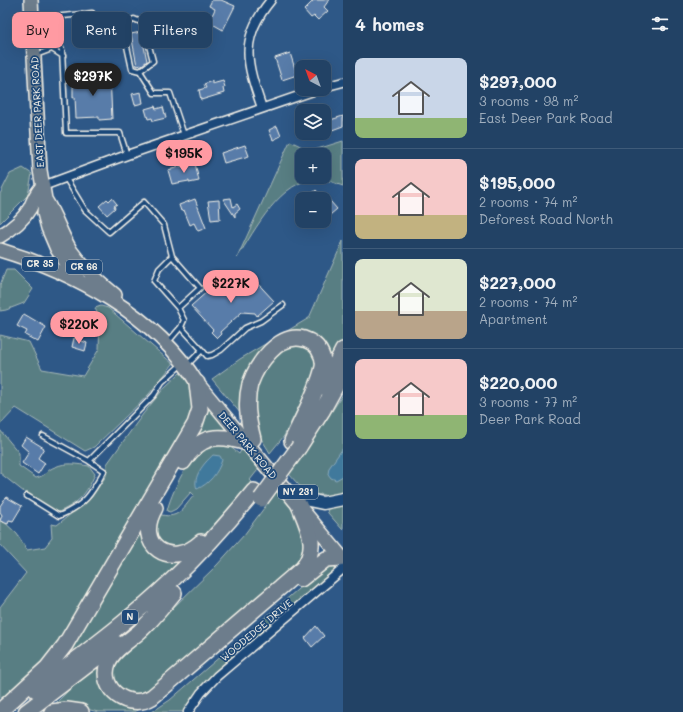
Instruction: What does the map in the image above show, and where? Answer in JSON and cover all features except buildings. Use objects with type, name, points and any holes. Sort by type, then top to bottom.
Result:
[{"type":"highway","points":[[241,507],[195,548],[182,555],[172,555],[158,549],[151,541],[147,533],[148,522],[153,510],[187,455],[196,446],[206,440],[219,437],[250,441],[247,409],[248,393],[253,376],[262,361],[274,349],[286,340],[298,338],[308,340],[316,345],[323,363],[318,382],[295,444]]},
{"type":"highway","name":"N","points":[[295,444],[343,350]]},
{"type":"highway","name":"N","points":[[26,712],[89,665],[174,593],[233,532],[257,495],[322,411],[343,373]]},
{"type":"highway","points":[[0,711],[47,668],[65,645],[195,424],[200,409],[197,383]]},
{"type":"highway","name":"N","points":[[6,712],[108,635],[155,595],[198,554],[241,507],[257,495]]},
{"type":"highway","points":[[174,593],[141,630],[109,660],[106,668],[108,682],[114,693],[124,700],[139,702],[152,697],[303,568],[309,558],[312,541],[301,502]]},
{"type":"highway","points":[[140,712],[161,699],[319,564],[329,558],[343,558]]},
{"type":"highway","points":[[52,712],[67,710],[81,712]]},
{"type":"main road","name":"EAST DEER PARK ROAD","points":[[31,0],[32,12]]},
{"type":"main road","name":"EAST DEER PARK ROAD","points":[[34,48],[40,170],[45,199],[44,214],[48,228],[58,249],[79,281]]},
{"type":"main road","points":[[0,236],[24,217],[38,191],[43,186]]},
{"type":"main road","name":"EAST DEER PARK ROAD","points":[[45,199],[78,261],[142,321]]},
{"type":"main road","points":[[0,231],[13,227]]},
{"type":"main road","name":"DEER PARK ROAD","points":[[0,250],[79,281],[142,321],[167,344],[185,364],[197,383],[250,441],[301,502],[343,558]]},
{"type":"main road","name":"DEER PARK ROAD","points":[[185,364],[203,378],[250,441]]},
{"type":"street","points":[[262,108],[251,75],[248,59],[249,41],[255,24],[271,0]]},
{"type":"street","points":[[331,86],[343,82]]},
{"type":"street","points":[[43,186],[64,177],[299,96]]},
{"type":"street","points":[[301,502],[323,503],[343,500]]},
{"type":"street","name":"WOODEDGE DRIVE","points":[[188,712],[201,693],[217,676],[343,558]]},
{"type":"lane","points":[[140,71],[153,61],[143,23],[134,19],[123,28],[132,68],[140,71],[154,93],[170,93],[184,135]]},
{"type":"lane","points":[[61,48],[63,56],[66,133],[120,133],[127,155]]},
{"type":"lane","points":[[34,56],[52,49],[63,56]]},
{"type":"lane","points":[[64,177],[86,210],[109,232],[144,202],[164,225],[172,256],[200,288],[178,308]]},
{"type":"lane","points":[[167,344],[181,328],[184,320],[178,308],[154,281],[159,269],[172,256]]},
{"type":"lane","points":[[181,328],[207,356],[212,355],[245,328],[261,321],[283,305]]},
{"type":"lane","points":[[90,461],[154,395],[162,382],[202,350]]},
{"type":"lane","points":[[27,496],[59,516],[75,509],[92,494],[104,471],[90,461],[43,436]]},
{"type":"green space","points":[[290,141],[305,148],[295,148],[295,184],[299,184],[281,196],[261,220],[237,258]]},
{"type":"green space","points":[[343,141],[343,186],[331,182],[331,148],[321,148]]},
{"type":"green space","points":[[23,168],[32,174],[28,195],[0,223],[0,194],[10,174]]},
{"type":"green space","points":[[343,241],[343,341],[332,363],[319,341],[277,343],[241,414],[212,379],[240,359],[309,318]]},
{"type":"green space","points":[[6,270],[14,270],[33,289],[24,303],[0,311],[0,285]]},
{"type":"green space","points":[[101,306],[108,308],[173,364],[149,394],[94,447],[85,451],[16,408],[0,425],[0,335],[29,342],[42,369],[83,376],[99,349],[100,320],[95,308]]},
{"type":"green space","points":[[297,343],[309,345],[321,363],[284,436],[270,453],[255,426],[253,405],[255,394],[258,383],[268,364],[283,349]]},
{"type":"green space","points":[[180,373],[189,382],[194,391],[196,414],[48,661],[0,703],[0,607],[26,573],[0,545],[0,518],[17,534],[27,550],[45,547],[52,538],[51,524],[57,525],[91,498],[106,476],[107,464],[143,414],[165,387]]},
{"type":"green space","points":[[343,394],[343,495],[324,498],[324,495],[320,494],[319,497],[314,496],[299,485],[289,474]]},
{"type":"green space","points":[[209,406],[232,430],[193,439],[207,407]]},
{"type":"green space","points":[[0,430],[19,453],[19,466],[36,478],[52,468],[63,464],[89,466],[95,474],[85,493],[76,502],[64,510],[56,513],[24,492],[0,473]]},
{"type":"green space","points":[[210,444],[227,444],[239,454],[243,447],[261,466],[250,480],[252,482],[198,542],[170,550],[157,542],[155,520],[158,514],[165,516],[175,515],[183,509],[194,495],[191,492],[176,509],[170,512],[167,511],[172,495],[182,475],[199,449]]},
{"type":"green space","points":[[279,488],[287,503],[305,525],[304,562],[151,695],[137,699],[115,685],[112,671],[118,656],[175,606],[217,565],[244,535]]},
{"type":"green space","points":[[343,505],[342,529],[328,513],[327,509]]},
{"type":"green space","points":[[142,527],[179,560],[181,564],[163,583],[58,667]]},
{"type":"green space","points":[[327,564],[333,565],[337,570],[201,688],[183,712],[152,712],[170,700]]},
{"type":"green space","points":[[104,661],[106,688],[154,703],[134,712],[98,712],[79,707],[53,706],[78,681]]},
{"type":"water","points":[[343,448],[343,476],[336,480],[331,478],[328,474],[329,468]]},
{"type":"water","points":[[213,455],[220,456],[222,460],[220,465],[209,481],[197,489],[197,475]]}]
